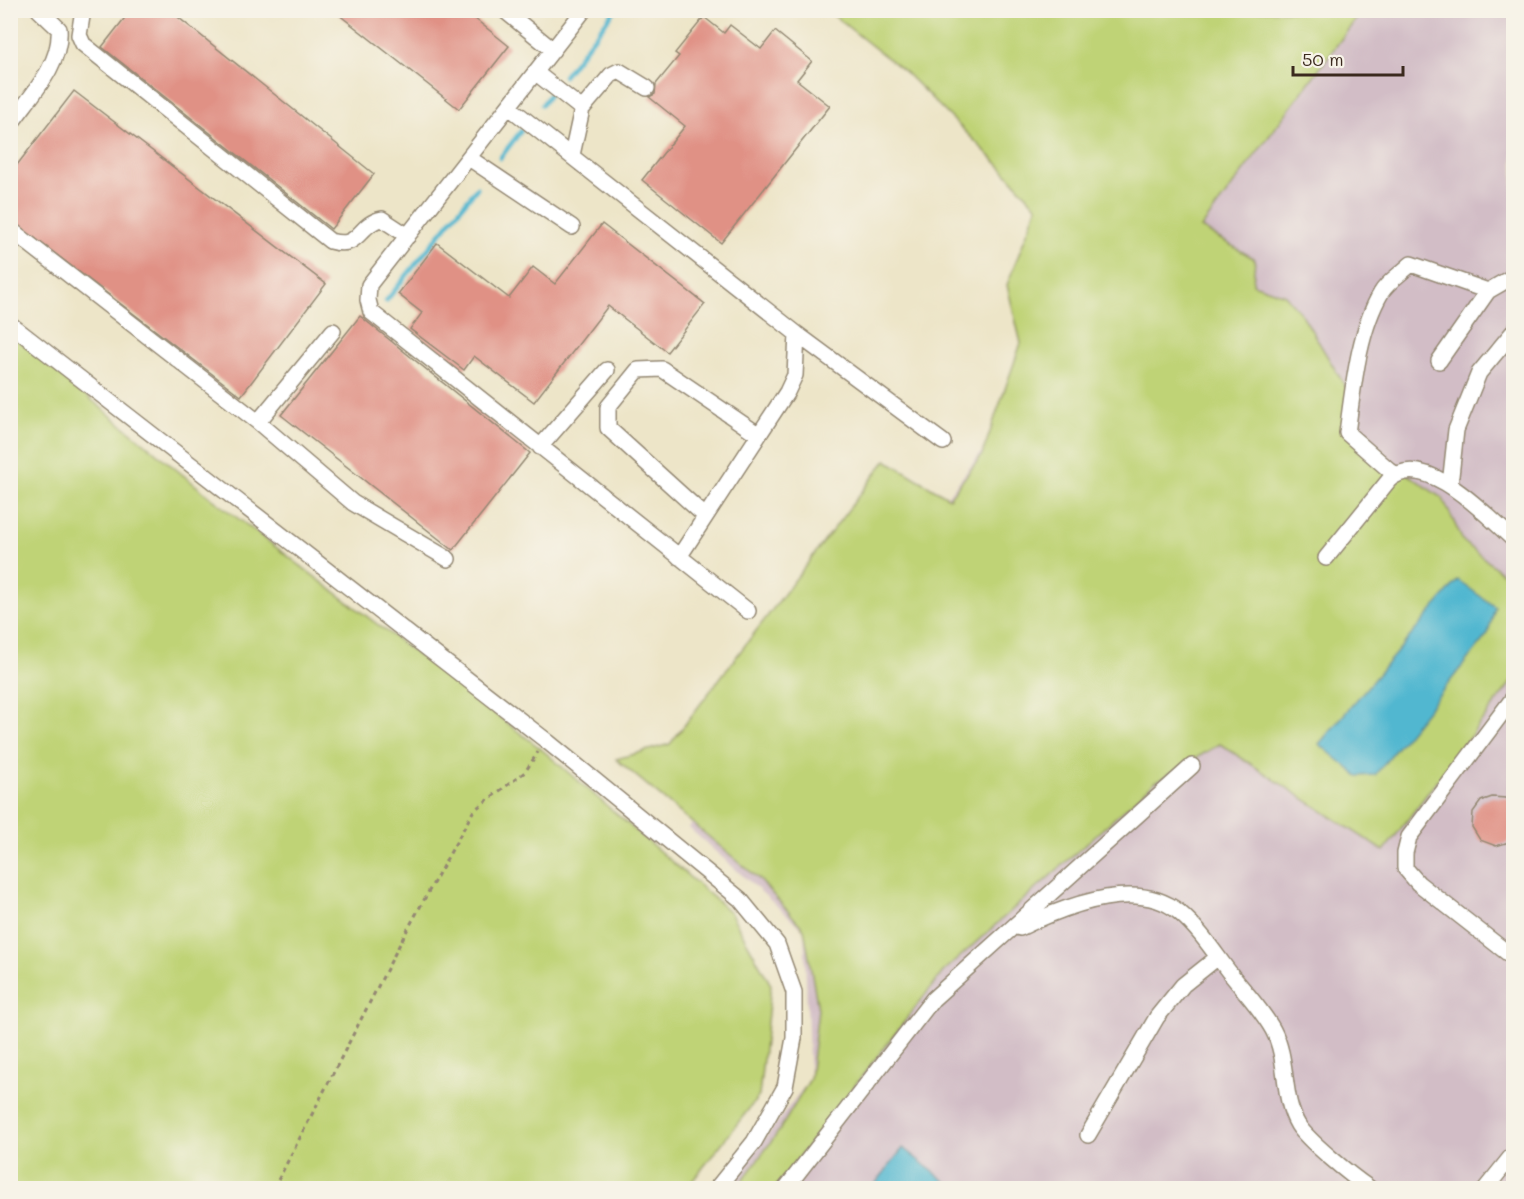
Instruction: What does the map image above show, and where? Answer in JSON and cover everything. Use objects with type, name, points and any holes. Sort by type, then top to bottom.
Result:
[{"type":"street","points":[[10,125],[55,58],[60,43],[59,29],[39,10]]},
{"type":"street","points":[[83,10],[79,35],[83,44],[330,241],[342,245],[354,241],[373,220],[382,219],[408,236]]},
{"type":"street","points":[[504,10],[553,51]]},
{"type":"street","points":[[584,10],[369,285],[368,300],[371,312],[748,611]]},
{"type":"street","points":[[572,155],[582,109],[611,75],[619,71],[647,88]]},
{"type":"street","points":[[535,72],[582,109]]},
{"type":"street","points":[[508,107],[797,334],[943,442]]},
{"type":"street","points":[[469,158],[572,227]]},
{"type":"street","points":[[10,229],[258,422],[353,503],[448,560]]},
{"type":"street","points":[[1395,475],[1347,433],[1355,374],[1369,325],[1382,292],[1411,264],[1488,291]]},
{"type":"street","points":[[1439,361],[1488,291],[1514,276]]},
{"type":"street","points":[[10,324],[548,742],[740,899],[777,945],[794,992],[794,1038],[784,1087],[754,1142],[717,1188]]},
{"type":"street","points":[[1450,485],[1456,430],[1479,373],[1514,330]]},
{"type":"street","points":[[258,422],[333,332]]},
{"type":"street","points":[[679,557],[759,435],[795,375],[797,334]]},
{"type":"street","points":[[705,516],[608,428],[608,407],[638,370],[662,369],[759,435]]},
{"type":"street","points":[[540,447],[608,370]]},
{"type":"street","points":[[1326,558],[1395,475],[1402,472],[1430,474],[1450,485],[1514,540]]},
{"type":"street","points":[[1514,697],[1409,837],[1405,853],[1405,868],[1418,883],[1514,958]]},
{"type":"street","points":[[786,1188],[933,999],[1192,766]]},
{"type":"street","points":[[1007,934],[1074,905],[1108,897],[1152,898],[1178,911],[1218,957],[1273,1029],[1284,1060],[1289,1105],[1299,1127],[1364,1187]]},
{"type":"street","points":[[1088,1135],[1156,1017],[1183,985],[1218,957]]},
{"type":"street","points":[[1486,1188],[1514,1153]]},
{"type":"path","points":[[274,1188],[405,934],[474,810],[525,772],[540,748],[548,742]]},
{"type":"shaded area","points":[[1325,11],[1513,11],[1513,1188],[727,1188],[810,1079],[804,930],[689,828]]},
{"type":"green space","points":[[905,10],[909,13],[911,10],[1362,11],[1201,228],[1255,259],[1253,284],[1285,295],[1303,316],[1359,409],[1351,434],[1443,499],[1463,541],[1513,582],[1513,680],[1384,851],[1220,744],[1155,782],[943,972],[775,1188],[737,1188],[779,1131],[810,1079],[818,1009],[804,929],[759,879],[616,759],[670,744],[886,460],[949,498],[982,455],[1021,343],[1007,285],[1037,207],[999,165],[905,72],[828,11]]},
{"type":"green space","points":[[10,333],[210,497],[540,748],[730,912],[771,985],[759,1096],[687,1188],[11,1188]]},
{"type":"water","points":[[1458,580],[1495,607],[1488,634],[1375,775],[1358,776],[1319,744]]},
{"type":"water","points":[[903,1148],[954,1188],[872,1188]]},
{"type":"building","points":[[131,10],[169,10],[374,174],[331,229],[102,47]]},
{"type":"building","points":[[333,10],[464,10],[509,46],[459,109]]},
{"type":"building","points":[[704,17],[724,33],[730,25],[761,49],[775,31],[812,61],[797,80],[830,106],[721,243],[642,180],[685,126],[649,97],[655,94],[656,84],[679,56],[675,53]]},
{"type":"building","points":[[74,91],[326,284],[241,396],[10,219],[10,174]]},
{"type":"building","points":[[602,224],[705,304],[667,352],[608,306],[534,402],[474,356],[464,370],[410,329],[422,313],[398,294],[437,243],[509,298],[533,267],[555,284]]},
{"type":"building","points":[[360,316],[530,453],[453,550],[281,415]]},
{"type":"building","points":[[1492,797],[1506,798],[1514,804],[1514,837],[1509,842],[1496,846],[1480,840],[1472,827],[1473,812],[1481,801]]},
{"type":"waterway","points":[[564,76],[615,10]]},
{"type":"waterway","points":[[542,105],[549,95]]},
{"type":"waterway","points":[[500,158],[521,131]]},
{"type":"waterway","points":[[386,301],[477,188]]}]
